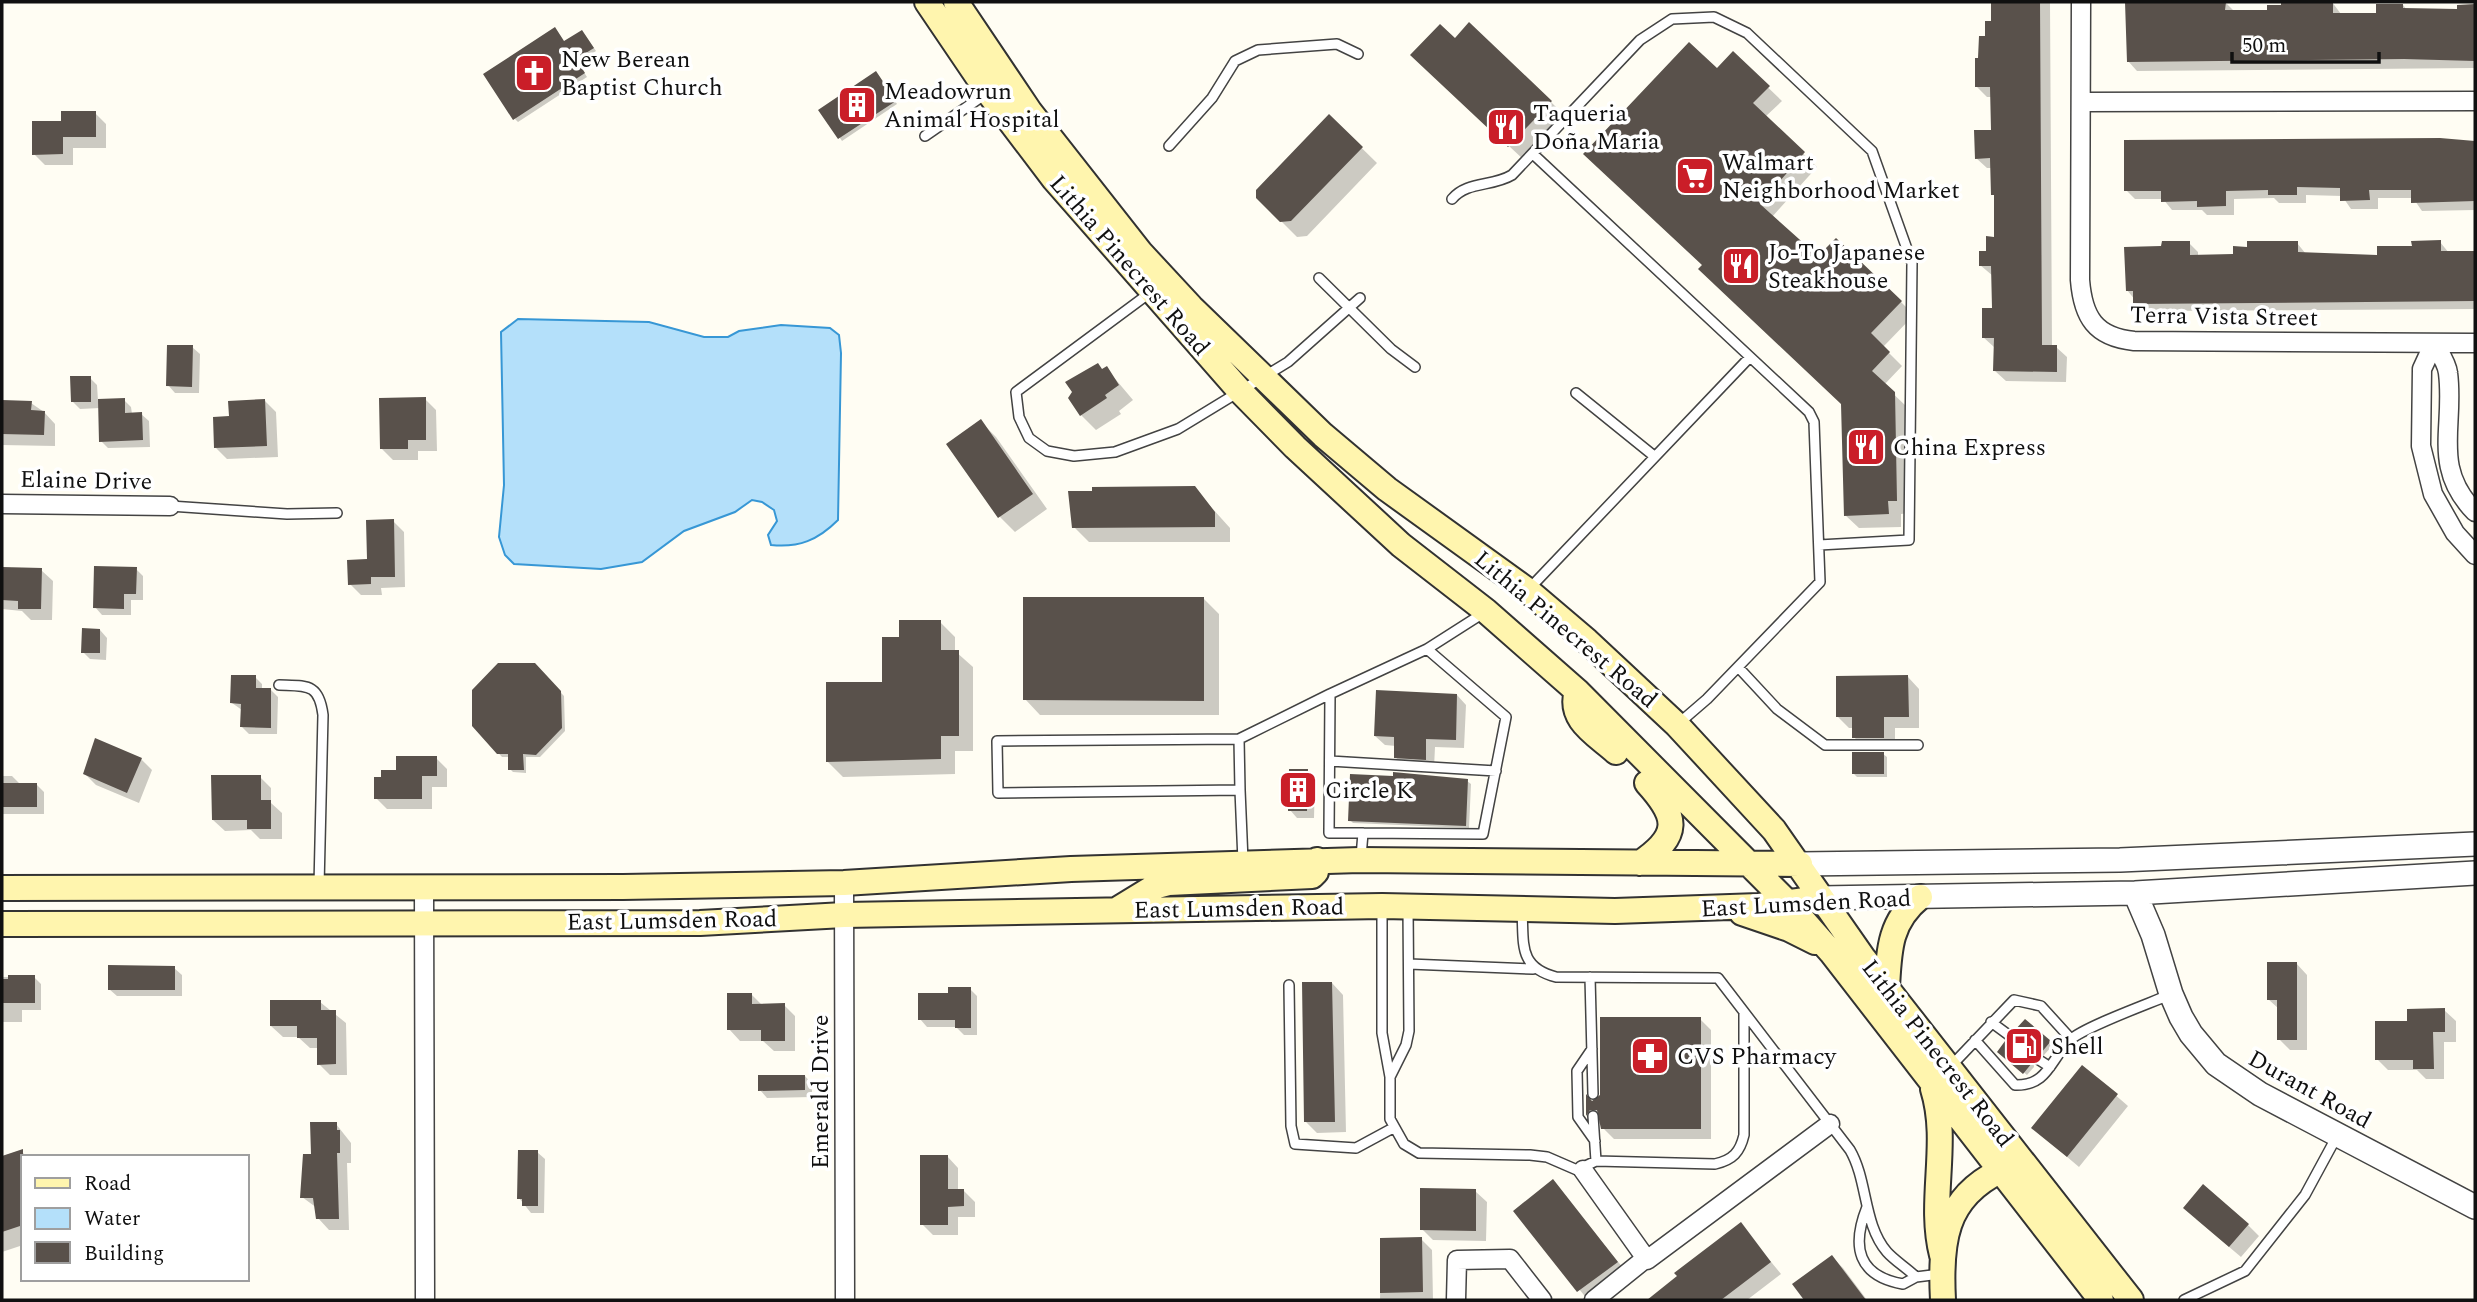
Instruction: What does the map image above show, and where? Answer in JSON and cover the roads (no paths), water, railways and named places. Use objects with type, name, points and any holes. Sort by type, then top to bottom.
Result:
[{"type":"main road","name":"Lithia Pinecrest Road","points":[[927,2],[988,92],[1061,187],[1239,390],[1295,447],[1401,545],[1436,575],[1486,611],[1577,691],[1787,902],[1940,1075],[2131,1300]]},
{"type":"main road","name":"Lithia Pinecrest Road","points":[[956,2],[1030,112],[1140,252],[1262,378],[1323,435],[1387,489],[1527,590],[1677,725],[1774,830],[1887,988],[2000,1171],[2101,1300]]},
{"type":"main road","points":[[988,92],[1003,90],[1012,94],[1030,112]]},
{"type":"main road","points":[[1577,691],[1573,704],[1576,715],[1643,778],[1666,804],[1672,817],[1667,839],[1640,863]]},
{"type":"main road","points":[[1117,909],[1154,887],[1169,883],[1312,876],[1316,872],[1317,860]]},
{"type":"main road","name":"East Lumsden Road","points":[[2,888],[844,883],[1071,869],[1317,860],[1749,866],[1800,864]]},
{"type":"main road","points":[[1887,988],[1892,934],[1899,919],[1920,897]]},
{"type":"main road","name":"East Lumsden Road","points":[[2,924],[700,923],[844,915],[977,915],[1117,909],[1382,906],[1522,909],[1724,908],[1821,898]]},
{"type":"main road","points":[[1724,908],[1789,929],[1831,952]]},
{"type":"main road","points":[[1940,1075],[1936,1098],[1941,1148],[1938,1219],[1943,1300]]},
{"type":"main road","points":[[1942,1264],[1957,1204],[1969,1190],[2000,1171]]},
{"type":"street","name":"Terra Vista Street","points":[[2081,2],[2080,280],[2086,317],[2094,327],[2106,334],[2134,341],[2475,343]]},
{"type":"street","points":[[2081,102],[2475,101]]},
{"type":"street","points":[[2434,343],[2448,370],[2447,456],[2452,480],[2462,499],[2475,512]]},
{"type":"street","points":[[2434,343],[2422,369],[2421,446],[2433,494],[2455,533],[2475,555]]},
{"type":"street","name":"Elaine Drive","points":[[2,503],[170,506]]},
{"type":"street","name":"East Lumsden Road","points":[[1800,864],[2120,860],[2475,844]]},
{"type":"street","name":"East Lumsden Road","points":[[1821,898],[2135,893],[2475,873]]},
{"type":"street","name":"Emerald Drive","points":[[844,883],[845,1300]]},
{"type":"street","points":[[424,887],[425,1300]]},
{"type":"street","name":"Durant Road","points":[[2135,893],[2163,962],[2171,994],[2191,1034],[2217,1064],[2260,1094],[2475,1207]]},
{"type":"street","points":[[1594,1300],[1830,1124]]},
{"type":"street","points":[[1590,1165],[1646,1259]]},
{"type":"street","points":[[1456,1300],[1457,1260],[1510,1259],[1542,1300]]},
{"type":"lane","points":[[1452,199],[1463,188],[1505,179],[1533,154],[1640,40],[1672,19],[1714,17],[1747,33],[1872,151],[1912,264],[1909,540],[1819,545]]},
{"type":"lane","points":[[1169,146],[1212,98],[1235,61],[1258,50],[1337,44],[1358,54]]},
{"type":"lane","points":[[925,136],[988,92]]},
{"type":"lane","points":[[1533,154],[1813,416],[1820,582],[1738,667],[1677,725]]},
{"type":"lane","points":[[1319,278],[1391,349],[1415,367]]},
{"type":"lane","points":[[1151,292],[1016,393],[1019,417],[1029,438],[1047,451],[1074,456],[1115,452],[1178,429],[1293,359],[1360,298]]},
{"type":"lane","points":[[1527,590],[1750,357]]},
{"type":"lane","points":[[1576,393],[1654,456]]},
{"type":"lane","points":[[170,506],[287,514],[337,513]]},
{"type":"lane","points":[[1240,790],[998,793],[997,741],[1239,739],[1427,649],[1486,611]]},
{"type":"lane","points":[[1330,694],[1329,833],[1483,834],[1506,718],[1427,649]]},
{"type":"lane","points":[[1738,667],[1777,709],[1825,745],[1918,745]]},
{"type":"lane","points":[[279,685],[305,685],[318,692],[324,715],[319,888]]},
{"type":"lane","points":[[1239,739],[1243,862]]},
{"type":"lane","points":[[1330,761],[1496,771]]},
{"type":"lane","points":[[1360,860],[1363,833]]},
{"type":"lane","points":[[1382,906],[1382,1033],[1390,1077],[1393,1128],[1404,1144],[1428,1155],[1530,1154],[1547,1157],[1569,1168],[1590,1165],[1715,1164],[1731,1159],[1738,1152],[1744,1135],[1744,1012]]},
{"type":"lane","points":[[1390,1077],[1406,1045],[1409,1031],[1408,907]]},
{"type":"lane","points":[[1522,909],[1525,952],[1533,969]]},
{"type":"lane","points":[[1409,964],[1491,965],[1533,969],[1556,977],[1718,978],[1856,1160],[1876,1232],[1887,1252],[1916,1277]]},
{"type":"lane","points":[[1590,977],[1593,1094]]},
{"type":"lane","points":[[1289,985],[1291,1126],[1295,1144],[1356,1148],[1393,1128]]},
{"type":"lane","points":[[1975,1040],[2015,1086],[2030,1086],[2050,1067],[2071,1039],[2171,994]]},
{"type":"lane","points":[[1940,1075],[2014,999],[2041,1006],[2071,1039]]},
{"type":"lane","points":[[1991,1022],[2010,1036]]},
{"type":"lane","points":[[1592,1049],[1577,1070],[1578,1117],[1595,1141]]},
{"type":"lane","points":[[2036,1058],[2050,1067]]},
{"type":"lane","points":[[1590,1165],[1595,1141],[1593,1116]]},
{"type":"lane","points":[[2184,1300],[2245,1271],[2305,1195],[2337,1134]]},
{"type":"lane","points":[[1867,1207],[1859,1238],[1860,1256],[1875,1277],[1903,1284],[1942,1264]]},
{"type":"water","points":[[518,319],[649,322],[704,337],[728,337],[739,331],[781,325],[830,328],[839,335],[841,353],[838,520],[808,541],[771,545],[768,535],[777,521],[774,510],[762,502],[752,500],[735,512],[684,531],[642,562],[601,569],[514,564],[505,555],[499,537],[504,485],[501,332]]},
{"type":"place","name":"New Berean Baptist Church","points":[[534,73]]},
{"type":"place","name":"Meadowrun Animal Hospital","points":[[857,105]]},
{"type":"place","name":"Taqueria Doña Maria","points":[[1506,127]]},
{"type":"place","name":"Walmart Neighborhood Market","points":[[1695,176]]},
{"type":"place","name":"Jo-To Japanese Steakhouse","points":[[1741,266]]},
{"type":"place","name":"China Express","points":[[1866,447]]},
{"type":"place","name":"Circle K","points":[[1298,790]]},
{"type":"place","name":"Shell","points":[[2024,1046]]},
{"type":"place","name":"CVS Pharmacy","points":[[1650,1056]]}]
